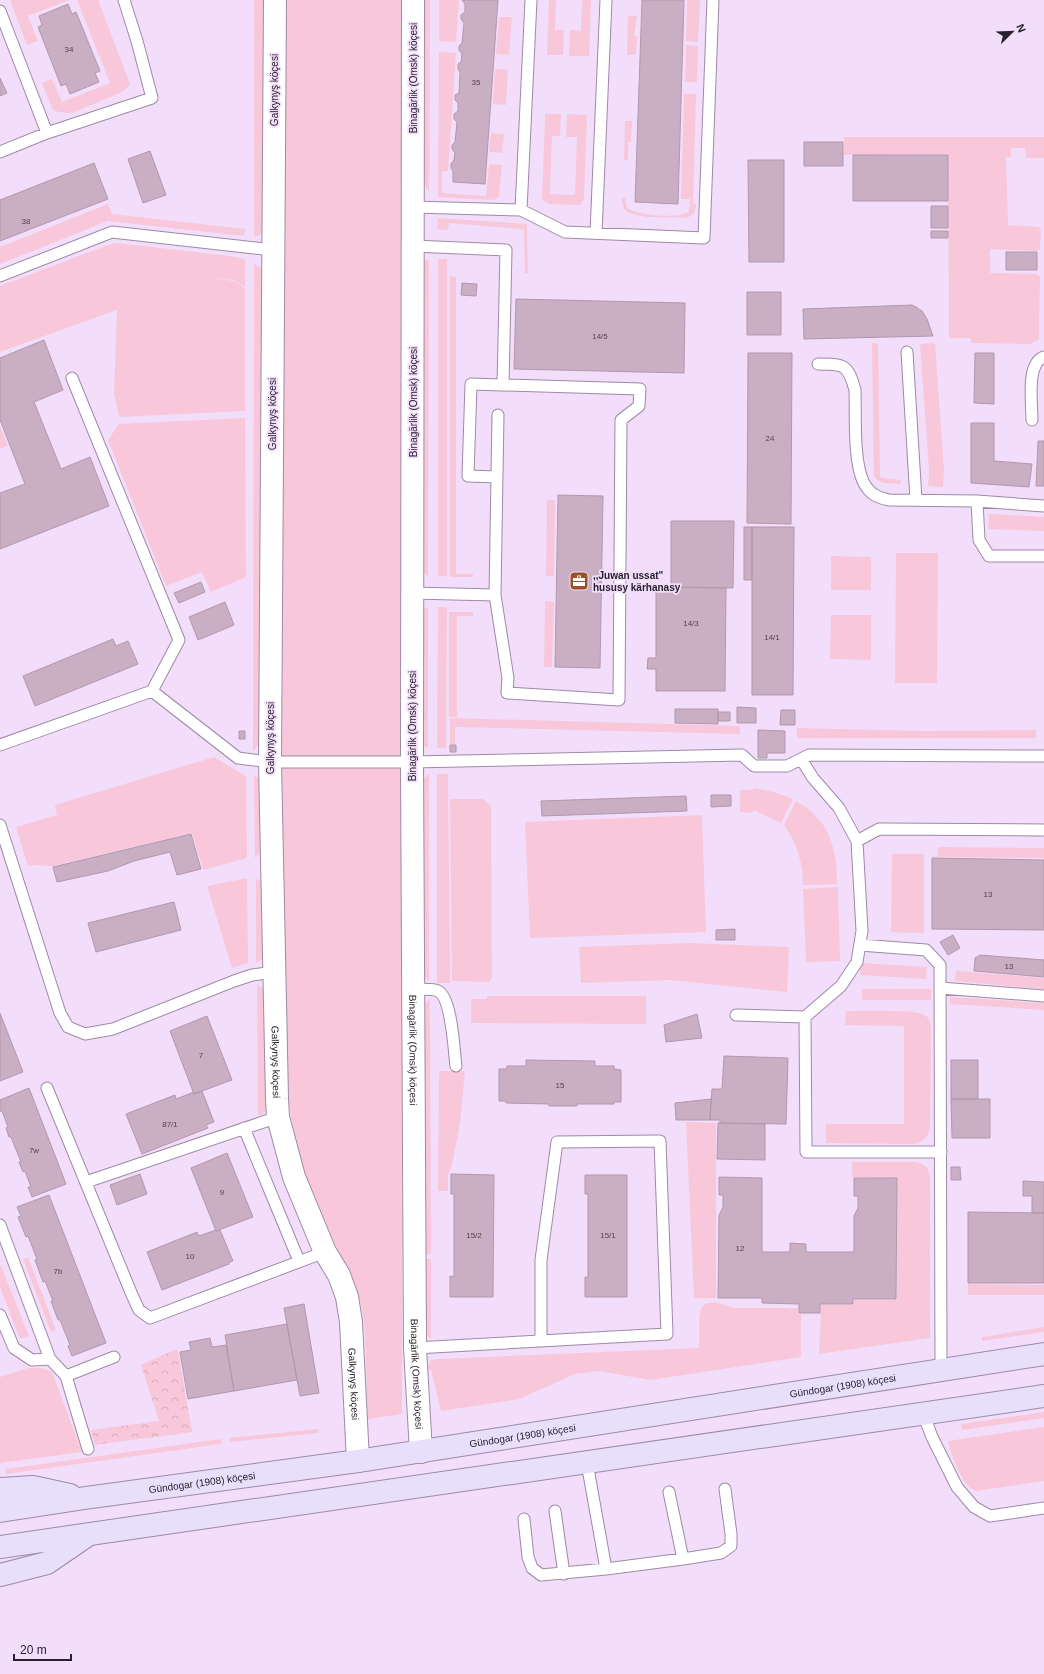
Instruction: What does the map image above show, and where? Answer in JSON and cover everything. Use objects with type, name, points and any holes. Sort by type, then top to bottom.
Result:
[{"type":"main road","name":"Gündogar (1908) köçesi","points":[[0,1511],[421,1452],[1044,1354]]},
{"type":"main road","points":[[0,1547],[1044,1396]]},
{"type":"main road","points":[[421,1452],[423,1487]]},
{"type":"main road","points":[[0,1489],[33,1487],[85,1498]]},
{"type":"main road","points":[[0,1575],[47,1563],[89,1534]]},
{"type":"street","name":"Galkynyş köçesi","points":[[274,0],[270,762],[278,1117],[294,1177],[325,1252],[339,1275],[347,1297],[351,1322],[358,1461]]},
{"type":"street","name":"Binagärlik (Omsk) köçesi","points":[[413,0],[413,989],[415,1348],[421,1452]]},
{"type":"lane","points":[[0,152],[47,133],[152,98],[137,41],[124,0]]},
{"type":"lane","points":[[521,210],[531,0]]},
{"type":"lane","points":[[596,233],[606,0]]},
{"type":"lane","points":[[413,207],[521,210],[565,232],[704,238],[713,0]]},
{"type":"lane","points":[[0,11],[47,133]]},
{"type":"lane","points":[[0,276],[112,232],[273,250]]},
{"type":"lane","points":[[413,246],[506,250],[503,385]]},
{"type":"lane","points":[[907,352],[916,500]]},
{"type":"lane","points":[[1032,420],[1032,373],[1035,363],[1044,357]]},
{"type":"lane","points":[[818,364],[837,364],[847,368],[852,379],[855,390],[858,465],[867,489],[878,497],[889,500],[977,501],[1044,506]]},
{"type":"lane","points":[[0,745],[152,691],[179,640],[72,378]]},
{"type":"lane","points":[[497,477],[468,476],[471,384],[640,389],[639,406],[621,420],[619,700],[507,693],[508,678],[495,595],[497,477],[498,415]]},
{"type":"lane","points":[[977,501],[979,540],[989,556],[1044,556]]},
{"type":"lane","points":[[412,593],[495,595]]},
{"type":"lane","points":[[152,691],[238,758],[270,762],[412,762],[742,755],[754,766],[787,766],[809,755],[1044,756]]},
{"type":"lane","points":[[736,1015],[805,1017],[841,986],[857,962],[862,931],[857,841],[839,808],[813,778],[801,759]]},
{"type":"lane","points":[[0,826],[60,1013],[68,1027],[85,1034],[113,1029],[234,981],[252,975],[274,972]]},
{"type":"lane","points":[[857,841],[879,829],[1044,830]]},
{"type":"lane","points":[[860,945],[926,950],[940,965],[941,1370]]},
{"type":"lane","points":[[940,988],[1044,996]]},
{"type":"lane","points":[[413,989],[438,992],[444,997],[450,1014],[456,1066]]},
{"type":"lane","points":[[805,1017],[806,1152],[941,1152]]},
{"type":"lane","points":[[47,1088],[139,1310],[150,1318],[325,1252]]},
{"type":"lane","points":[[86,1182],[278,1117]]},
{"type":"lane","points":[[244,1128],[300,1261]]},
{"type":"lane","points":[[415,1348],[541,1341],[667,1334],[660,1141],[557,1142],[541,1260],[541,1341]]},
{"type":"lane","points":[[0,1225],[50,1359],[66,1376],[88,1449]]},
{"type":"lane","points":[[0,1315],[14,1348],[32,1360],[50,1359]]},
{"type":"lane","points":[[66,1376],[114,1357]]},
{"type":"lane","points":[[923,1414],[932,1437],[957,1487],[974,1507],[990,1516],[1044,1508]]},
{"type":"lane","points":[[587,1463],[606,1570]]},
{"type":"lane","points":[[524,1519],[528,1557],[532,1568],[541,1575],[606,1570],[683,1559],[721,1553],[731,1546],[731,1534],[725,1489]]},
{"type":"lane","points":[[669,1492],[683,1559]]},
{"type":"lane","points":[[554,1511],[564,1574]]},
{"type":"green space","points":[[10,0],[69,0],[28,16],[38,41],[27,45]]},
{"type":"green space","points":[[77,0],[98,0],[130,84],[122,92],[72,113],[66,113],[55,111],[52,108],[42,83],[52,79],[62,102],[110,83]]},
{"type":"green space","points":[[254,0],[263,0],[263,229],[260,235],[254,237]]},
{"type":"green space","points":[[285,0],[401,0],[402,1414],[368,1419],[365,1334],[362,1307],[346,1265],[328,1232],[312,1195],[300,1159],[292,1123],[287,1083],[282,774]]},
{"type":"green space","points":[[423,0],[430,0],[429,192],[423,183]]},
{"type":"green space","points":[[439,0],[459,0],[456,42],[439,41]]},
{"type":"green space","points":[[549,0],[556,0],[555,30],[564,30],[563,55],[547,55]]},
{"type":"green space","points":[[582,0],[591,0],[589,56],[569,56],[570,30],[581,31]]},
{"type":"green space","points":[[687,0],[700,0],[698,42],[686,41]]},
{"type":"green space","points":[[628,16],[637,16],[634,36],[637,37],[636,55],[627,55]]},
{"type":"green space","points":[[499,17],[512,17],[509,55],[496,54]]},
{"type":"green space","points":[[686,45],[698,46],[697,82],[685,82]]},
{"type":"green space","points":[[439,52],[456,53],[448,171],[442,171],[442,193],[486,196],[489,164],[502,165],[499,196],[494,200],[438,197]]},
{"type":"green space","points":[[495,69],[508,70],[506,105],[493,104]]},
{"type":"green space","points":[[684,94],[696,94],[693,203],[696,204],[695,211],[691,216],[686,218],[645,217],[631,213],[624,207],[622,198],[625,198],[627,208],[639,213],[668,216],[684,214],[689,211],[690,199],[681,199]]},
{"type":"green space","points":[[545,114],[561,114],[560,136],[552,136],[550,194],[575,195],[577,137],[566,137],[567,114],[587,115],[584,199],[580,205],[549,204],[542,200]]},
{"type":"green space","points":[[625,121],[632,121],[631,142],[628,142],[628,160],[624,160]]},
{"type":"green space","points":[[491,133],[504,134],[502,153],[489,152]]},
{"type":"green space","points":[[844,137],[1044,137],[1044,158],[1026,158],[1025,148],[1011,148],[1011,157],[1006,157],[1008,225],[1039,227],[1041,231],[1040,249],[1037,251],[990,249],[990,273],[1036,274],[1040,276],[1038,340],[1030,344],[971,343],[971,338],[949,338],[948,154],[844,155]]},
{"type":"green space","points":[[108,204],[112,214],[245,229],[244,236],[108,221],[0,264],[0,247]]},
{"type":"green space","points":[[438,218],[527,224],[528,273],[525,273],[524,229],[449,223],[448,230],[437,229]]},
{"type":"green space","points":[[116,243],[245,259],[245,287],[234,280],[209,278],[234,281],[245,288],[245,411],[119,417],[114,393],[117,310],[200,280],[0,352],[0,286]]},
{"type":"green space","points":[[438,259],[447,259],[447,576],[438,576]]},
{"type":"green space","points":[[423,260],[429,260],[428,577],[423,572],[422,566]]},
{"type":"green space","points":[[254,264],[260,267],[262,272],[261,742],[253,751]]},
{"type":"green space","points":[[450,276],[456,277],[456,574],[473,574],[473,577],[450,577]]},
{"type":"green space","points":[[872,343],[878,343],[880,476],[882,478],[901,480],[900,484],[881,482],[874,475]]},
{"type":"green space","points":[[935,343],[944,470],[943,487],[928,486],[929,471],[920,344]]},
{"type":"green space","points":[[245,418],[246,577],[211,592],[202,572],[166,586],[108,440],[119,424]]},
{"type":"green space","points":[[0,426],[8,446],[0,449]]},
{"type":"green space","points":[[547,500],[555,500],[554,576],[546,576]]},
{"type":"green space","points":[[989,514],[1044,517],[1044,531],[988,529]]},
{"type":"green space","points":[[896,553],[938,553],[937,683],[895,683]]},
{"type":"green space","points":[[831,556],[871,557],[871,590],[831,590]]},
{"type":"green space","points":[[545,601],[554,602],[552,667],[544,667]]},
{"type":"green space","points":[[428,607],[428,748],[423,746],[423,610]]},
{"type":"green space","points":[[438,607],[447,607],[446,748],[437,748]]},
{"type":"green space","points":[[449,612],[473,612],[473,616],[457,616],[457,717],[449,717]]},
{"type":"green space","points":[[831,615],[871,615],[871,660],[830,659]]},
{"type":"green space","points":[[450,718],[740,726],[740,734],[455,727],[455,744],[450,744]]},
{"type":"green space","points":[[797,728],[922,731],[1036,730],[1036,738],[797,738]]},
{"type":"green space","points":[[214,757],[246,776],[247,858],[203,870],[192,833],[53,866],[28,866],[16,827],[57,815],[55,805]]},
{"type":"green space","points":[[429,774],[429,981],[424,976],[423,970],[423,779]]},
{"type":"green space","points":[[437,774],[448,774],[450,983],[437,983]]},
{"type":"green space","points":[[254,775],[262,783],[262,852],[255,858]]},
{"type":"green space","points":[[753,788],[774,792],[793,799],[781,823],[754,810],[752,813],[740,812],[740,790],[753,790]]},
{"type":"green space","points":[[450,799],[483,799],[491,806],[492,979],[488,982],[452,981]]},
{"type":"green space","points":[[796,801],[817,817],[829,836],[833,847],[837,871],[837,884],[803,885],[802,869],[796,846],[784,825]]},
{"type":"green space","points":[[702,815],[706,932],[530,938],[525,822]]},
{"type":"green space","points":[[938,847],[1044,848],[1044,858],[938,857]]},
{"type":"green space","points":[[892,854],[924,854],[924,933],[891,932]]},
{"type":"green space","points":[[247,878],[248,963],[232,968],[207,886]]},
{"type":"green space","points":[[256,878],[262,883],[263,959],[256,963]]},
{"type":"green space","points":[[838,887],[840,961],[806,962],[803,889]]},
{"type":"green space","points":[[690,943],[789,947],[787,992],[670,980],[581,983],[579,947]]},
{"type":"green space","points":[[861,963],[927,967],[926,979],[860,975]]},
{"type":"green space","points":[[956,971],[1044,978],[1044,989],[955,981]]},
{"type":"green space","points":[[257,985],[263,988],[264,991],[266,1110],[263,1114],[258,1116]]},
{"type":"green space","points":[[862,989],[931,989],[931,1000],[862,1000]]},
{"type":"green space","points":[[487,996],[646,996],[646,1024],[471,1023],[471,999],[487,999]]},
{"type":"green space","points":[[950,997],[1044,1003],[1044,1010],[950,1004]]},
{"type":"green space","points":[[430,1000],[431,1254],[424,1254],[423,1006]]},
{"type":"green space","points":[[846,1011],[911,1012],[920,1013],[927,1016],[929,1019],[931,1029],[930,1128],[925,1139],[920,1142],[914,1144],[826,1143],[826,1124],[904,1124],[904,1026],[845,1025]]},
{"type":"green space","points":[[439,1071],[465,1071],[460,1123],[452,1165],[448,1174],[448,1191],[438,1191]]},
{"type":"green space","points":[[686,1122],[716,1123],[716,1298],[694,1298]]},
{"type":"green space","points":[[852,1162],[914,1162],[923,1164],[928,1170],[930,1176],[930,1338],[819,1354],[821,1305],[854,1305],[854,1300],[897,1300],[897,1178],[852,1177]]},
{"type":"green space","points":[[28,1257],[56,1330],[51,1332],[23,1259]]},
{"type":"green space","points":[[424,1259],[431,1259],[431,1339],[426,1334]]},
{"type":"green space","points":[[0,1266],[29,1336],[20,1339],[0,1287]]},
{"type":"green space","points":[[968,1284],[1044,1285],[1044,1295],[968,1295]]},
{"type":"green space","points":[[715,1302],[733,1308],[798,1308],[798,1314],[801,1314],[801,1357],[650,1380],[599,1371],[575,1374],[519,1399],[441,1411],[431,1369],[426,1370],[431,1360],[440,1359],[699,1348],[699,1320],[701,1309],[705,1304]]},
{"type":"green space","points":[[1044,1327],[1044,1332],[982,1341],[982,1337]]},
{"type":"green space","points":[[174,1350],[178,1350],[192,1432],[95,1445],[91,1430],[159,1421],[141,1365]]},
{"type":"green space","points":[[28,1368],[41,1368],[52,1372],[82,1452],[0,1463],[0,1377]]},
{"type":"green space","points":[[1044,1412],[1044,1418],[962,1430],[961,1424]]},
{"type":"green space","points":[[1044,1427],[1044,1481],[976,1491],[966,1484],[962,1477],[954,1461],[948,1441]]},
{"type":"green space","points":[[318,1429],[318,1433],[230,1442],[229,1438]]},
{"type":"green space","points":[[221,1439],[221,1444],[6,1474],[6,1469]]},
{"type":"building","points":[[462,0],[498,0],[485,184],[453,182],[453,171],[451,168],[455,153],[452,149],[452,145],[455,142],[457,122],[454,119],[454,114],[458,111],[458,103],[455,100],[455,95],[459,93],[460,72],[458,69],[458,64],[461,62],[462,54],[459,50],[459,46],[462,43],[464,23],[461,19],[461,15],[465,12],[465,4]]},
{"type":"building","points":[[642,0],[684,0],[678,204],[635,202]]},
{"type":"building","points":[[68,4],[72,14],[76,12],[100,71],[95,73],[99,82],[70,94],[66,84],[61,86],[38,27],[42,25],[39,16]]},
{"type":"building","points":[[0,78],[7,93],[0,96]]},
{"type":"building","points":[[804,142],[843,142],[843,166],[804,166]]},
{"type":"building","points":[[150,151],[166,195],[143,203],[128,159]]},
{"type":"building","points":[[853,155],[948,155],[948,201],[853,201]]},
{"type":"building","points":[[748,160],[784,160],[784,262],[749,262]]},
{"type":"building","points":[[94,163],[108,199],[0,241],[0,200]]},
{"type":"building","points":[[931,206],[948,206],[948,228],[931,228]]},
{"type":"building","points":[[931,231],[948,231],[948,238],[931,238]]},
{"type":"building","points":[[1006,252],[1037,252],[1037,270],[1006,270]]},
{"type":"building","points":[[462,283],[477,284],[476,296],[461,295]]},
{"type":"building","points":[[747,292],[781,292],[781,335],[747,335]]},
{"type":"building","points":[[516,299],[685,303],[684,373],[514,369]]},
{"type":"building","points":[[912,305],[922,311],[927,319],[933,336],[804,339],[803,309]]},
{"type":"building","points":[[44,340],[63,390],[34,402],[61,469],[90,457],[109,506],[0,549],[0,493],[25,484],[0,420],[0,358]]},
{"type":"building","points":[[748,353],[792,353],[791,524],[747,523]]},
{"type":"building","points":[[975,353],[994,353],[994,404],[974,403]]},
{"type":"building","points":[[971,423],[994,423],[994,461],[1032,464],[1029,487],[971,483]]},
{"type":"building","points":[[1038,441],[1044,441],[1044,486],[1036,486]]},
{"type":"building","name":",,Juwan ussat\" hususy kärhanasy","points":[[558,495],[603,496],[600,668],[555,667]]},
{"type":"building","points":[[671,521],[734,521],[733,588],[671,587]]},
{"type":"building","points":[[744,527],[752,527],[752,580],[744,580]]},
{"type":"building","points":[[752,527],[794,527],[793,695],[752,695]]},
{"type":"building","points":[[201,582],[205,592],[179,603],[174,593]]},
{"type":"building","points":[[656,587],[726,588],[725,691],[656,691],[656,669],[647,669],[648,658],[656,658]]},
{"type":"building","points":[[225,602],[234,625],[198,640],[189,617]]},
{"type":"building","points":[[113,639],[116,646],[128,641],[138,664],[35,706],[23,676]]},
{"type":"building","points":[[737,707],[756,708],[756,723],[737,723]]},
{"type":"building","points":[[675,709],[718,709],[718,724],[675,723]]},
{"type":"building","points":[[781,710],[795,710],[795,725],[780,725]]},
{"type":"building","points":[[718,712],[730,712],[730,721],[718,721]]},
{"type":"building","points":[[758,730],[785,731],[785,753],[767,753],[767,758],[758,758]]},
{"type":"building","points":[[239,731],[245,731],[245,739],[239,739]]},
{"type":"building","points":[[450,745],[456,745],[456,752],[450,752]]},
{"type":"building","points":[[711,795],[731,795],[731,806],[711,807]]},
{"type":"building","points":[[686,796],[687,811],[542,816],[541,801]]},
{"type":"building","points":[[191,834],[201,869],[177,875],[170,852],[134,861],[108,871],[57,882],[53,867]]},
{"type":"building","points":[[932,858],[1044,860],[1044,930],[932,929]]},
{"type":"building","points":[[174,902],[181,930],[96,952],[88,923]]},
{"type":"building","points":[[735,929],[735,940],[716,940],[716,930]]},
{"type":"building","points":[[953,935],[960,948],[948,955],[940,942]]},
{"type":"building","points":[[980,955],[1044,960],[1044,977],[974,971],[975,958]]},
{"type":"building","points":[[0,1013],[23,1072],[0,1081]]},
{"type":"building","points":[[697,1014],[702,1038],[666,1042],[664,1025]]},
{"type":"building","points":[[207,1016],[232,1080],[194,1094],[170,1031]]},
{"type":"building","points":[[724,1056],[788,1058],[786,1124],[720,1123],[720,1120],[710,1120],[712,1089],[722,1089]]},
{"type":"building","points":[[526,1060],[595,1061],[595,1066],[614,1066],[614,1069],[621,1070],[621,1102],[614,1102],[614,1104],[549,1106],[549,1104],[506,1103],[506,1101],[499,1101],[499,1069],[507,1069],[507,1066],[526,1066]]},
{"type":"building","points":[[951,1060],[978,1060],[978,1099],[951,1099]]},
{"type":"building","points":[[29,1088],[66,1184],[32,1197],[28,1187],[31,1187],[25,1171],[23,1172],[19,1162],[21,1162],[11,1137],[9,1137],[6,1128],[8,1127],[2,1111],[0,1111],[0,1100]]},
{"type":"building","points":[[202,1091],[214,1122],[206,1125],[208,1128],[142,1154],[126,1114],[175,1095],[176,1099],[194,1092],[194,1094]]},
{"type":"building","points":[[711,1099],[710,1120],[676,1120],[675,1103]]},
{"type":"building","points":[[951,1099],[990,1099],[990,1138],[952,1138]]},
{"type":"building","points":[[718,1123],[765,1124],[765,1160],[717,1159]]},
{"type":"building","points":[[227,1153],[253,1217],[216,1231],[191,1168]]},
{"type":"building","points":[[951,1167],[960,1167],[961,1180],[951,1180]]},
{"type":"building","points":[[140,1174],[147,1194],[117,1205],[110,1185]]},
{"type":"building","points":[[451,1174],[494,1175],[493,1297],[450,1297],[450,1276],[454,1277],[454,1194],[451,1194]]},
{"type":"building","points":[[585,1175],[627,1175],[627,1297],[585,1297],[585,1277],[588,1277],[588,1194],[585,1194]]},
{"type":"building","points":[[719,1177],[762,1178],[762,1252],[790,1252],[790,1243],[806,1244],[806,1252],[854,1252],[854,1216],[858,1208],[858,1196],[854,1196],[854,1178],[897,1178],[896,1299],[853,1299],[853,1304],[820,1304],[820,1313],[799,1313],[799,1304],[762,1303],[762,1298],[718,1298],[719,1215],[723,1207],[723,1195],[719,1195]]},
{"type":"building","points":[[1023,1181],[1044,1182],[1044,1213],[1032,1213],[1032,1196],[1023,1196]]},
{"type":"building","points":[[49,1195],[106,1343],[72,1356],[68,1346],[70,1345],[60,1320],[58,1320],[51,1301],[53,1301],[45,1281],[43,1282],[35,1260],[37,1259],[28,1236],[26,1237],[18,1217],[21,1216],[17,1207]]},
{"type":"building","points":[[968,1212],[1044,1213],[1044,1283],[968,1283]]},
{"type":"building","points":[[220,1230],[233,1261],[229,1262],[229,1264],[162,1290],[147,1252],[197,1232],[199,1236]]},
{"type":"building","points":[[304,1304],[319,1393],[300,1396],[284,1308]]},
{"type":"building","points":[[287,1324],[297,1380],[234,1391],[225,1335]]},
{"type":"building","points":[[210,1338],[212,1347],[226,1345],[234,1391],[188,1399],[180,1352],[191,1350],[189,1342]]},
{"type":"place","name":",,Juwan ussat\" hususy kärhanasy","points":[[579,581]]}]
